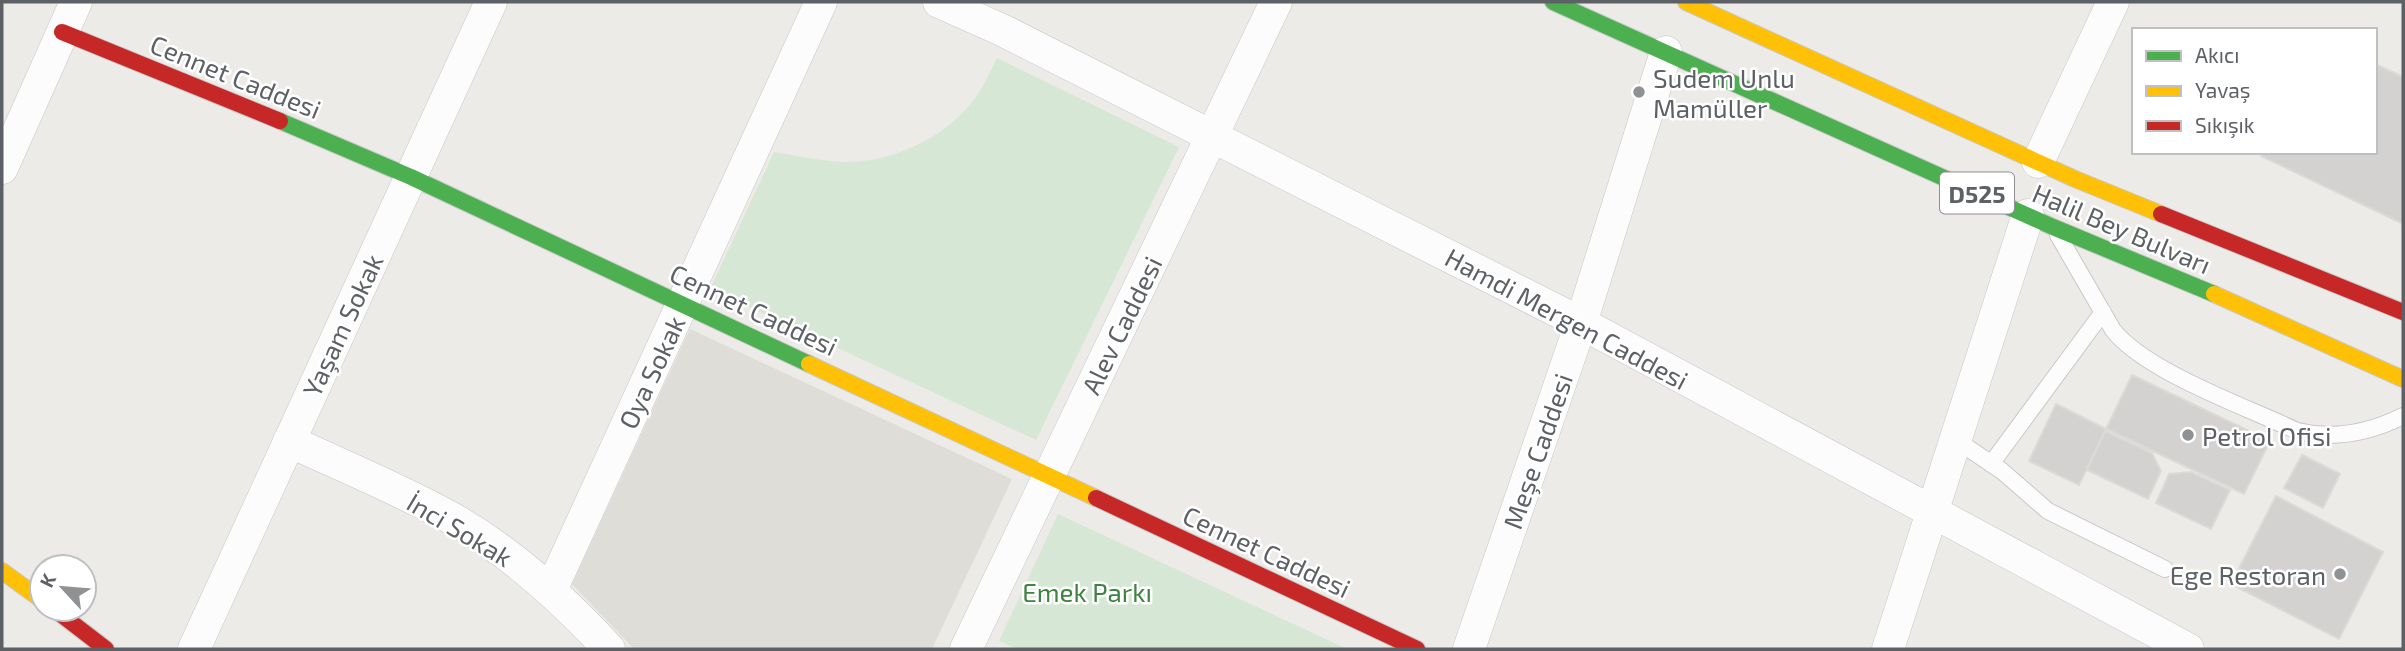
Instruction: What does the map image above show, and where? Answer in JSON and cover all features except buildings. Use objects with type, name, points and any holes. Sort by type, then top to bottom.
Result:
[{"type":"main road","name":"Halil Bey Bulvarı","points":[[1553,2],[2040,221],[2166,272],[2403,379]]},
{"type":"main road","name":"Halil Bey Bulvarı","points":[[1686,2],[2038,162],[2403,312]]},
{"type":"main road","name":"Cennet Caddesi","points":[[62,32],[228,98],[411,177],[1417,649]]},
{"type":"main road","points":[[2,571],[28,590]]},
{"type":"main road","points":[[72,623],[106,649]]},
{"type":"street","points":[[2,168],[76,2]]},
{"type":"street","name":"Yaşam Sokak","points":[[194,649],[491,2]]},
{"type":"street","name":"Oya Sokak","points":[[551,590],[821,2]]},
{"type":"street","name":"Hamdi Mergen Caddesi","points":[[939,2],[1002,30],[1581,323],[2188,649]]},
{"type":"street","name":"Alev Caddesi","points":[[968,648],[1276,2]]},
{"type":"street","points":[[2038,162],[2113,2]]},
{"type":"street","name":"Meşe Caddesi","points":[[1469,649],[1581,323],[1666,52]]},
{"type":"street","points":[[1888,649],[1956,440],[2040,221]]},
{"type":"street","name":"İnci Sokak","points":[[289,441],[444,514],[476,533],[551,590],[609,649]]},
{"type":"lane","points":[[2040,221],[2122,341],[2155,365],[2297,431],[2342,436],[2381,427],[2403,416]]},
{"type":"lane","points":[[1992,464],[2103,312]]},
{"type":"lane","points":[[1956,440],[1992,464],[2048,511],[2165,569]]},
{"type":"shaded area","points":[[690,329],[1012,479],[932,649],[634,649],[572,584]]},
{"type":"green space","points":[[997,58],[1179,147],[1036,440],[710,289],[774,152],[844,162],[877,159],[911,148],[941,131],[971,104]]},
{"type":"green space","name":"Emek Parkı","points":[[1058,514],[1347,649],[1017,649],[999,641]]},
{"type":"traffic: fast","points":[[1553,2],[2053,227],[2214,294]]},
{"type":"traffic: fast","points":[[280,121],[411,177],[809,364]]},
{"type":"traffic: slow","points":[[1686,2],[2075,179],[2161,214]]},
{"type":"traffic: slow","points":[[2214,294],[2403,379]]},
{"type":"traffic: slow","points":[[809,364],[1096,498]]},
{"type":"traffic: slow","points":[[2,571],[28,590]]},
{"type":"traffic: jam","points":[[62,32],[280,121]]},
{"type":"traffic: jam","points":[[2161,214],[2403,312]]},
{"type":"traffic: jam","points":[[1096,498],[1417,649]]},
{"type":"traffic: jam","points":[[72,623],[106,649]]},
{"type":"place","name":"Sudem Unlu Mamüller","points":[[1639,92]]},
{"type":"place","name":"Petrol Ofisi","points":[[2188,435]]},
{"type":"place","name":"Ege Restoran","points":[[2340,574]]}]
